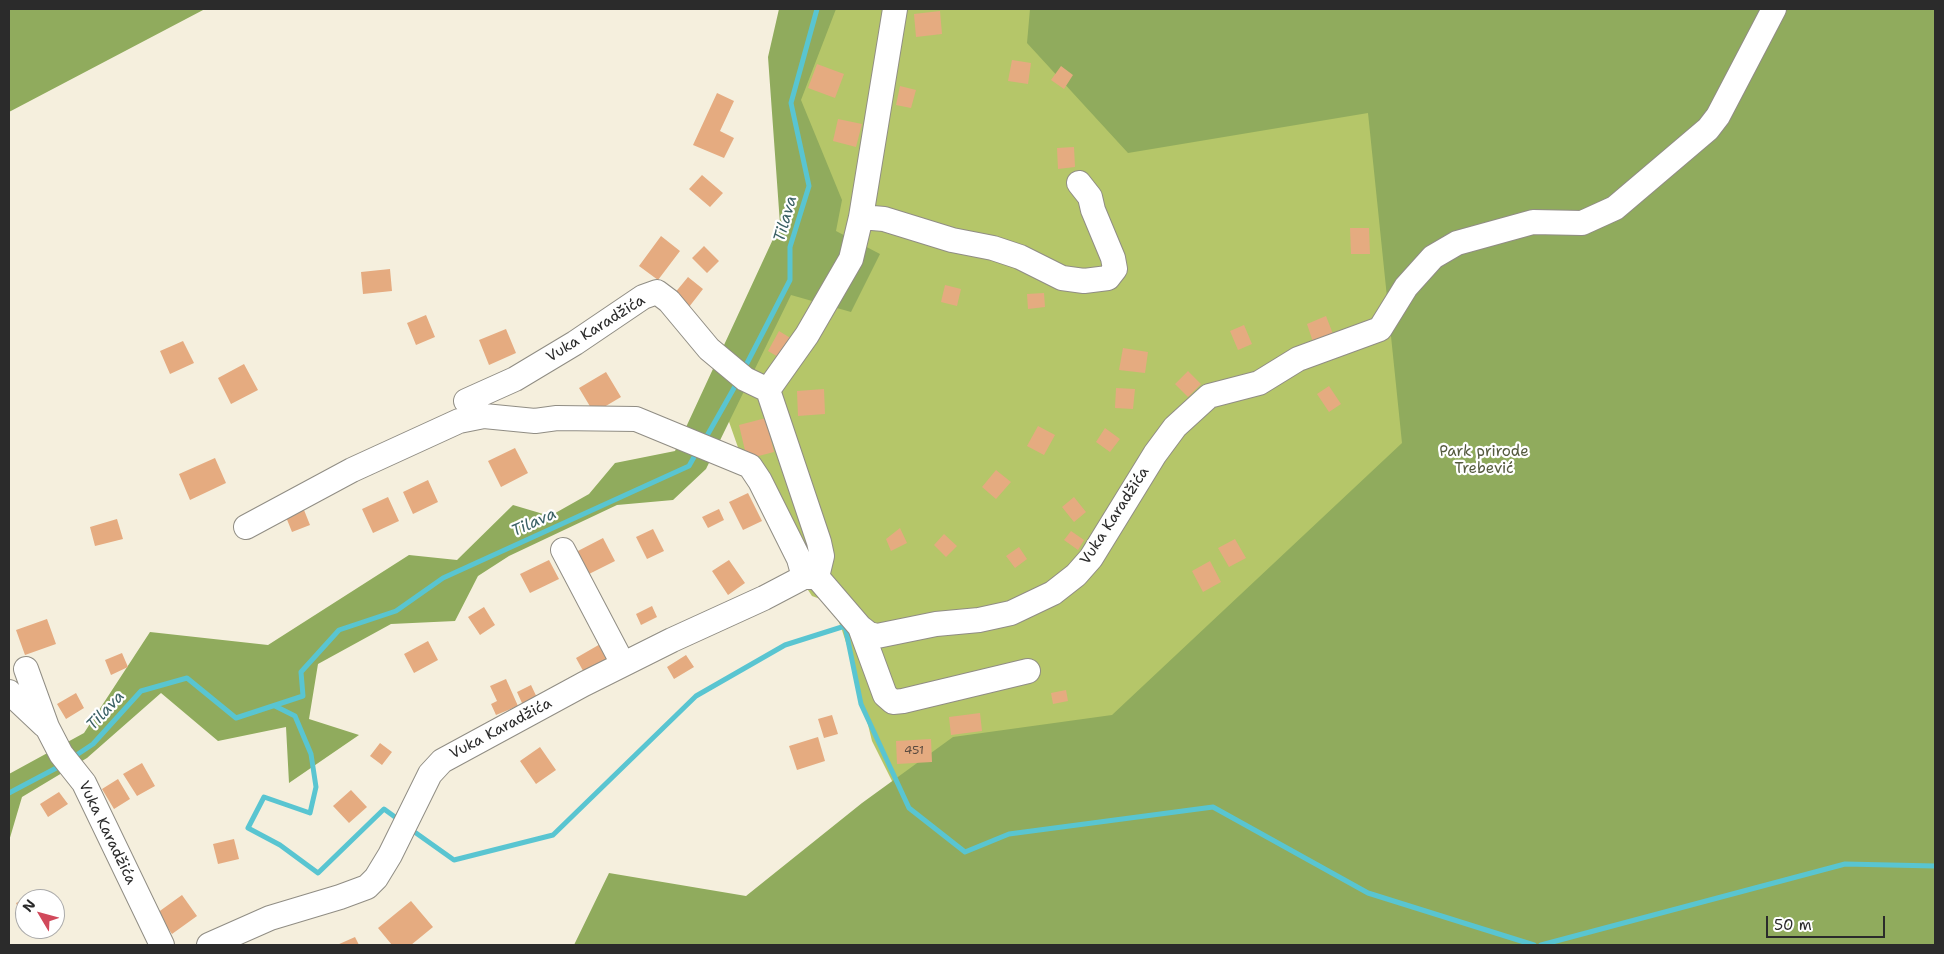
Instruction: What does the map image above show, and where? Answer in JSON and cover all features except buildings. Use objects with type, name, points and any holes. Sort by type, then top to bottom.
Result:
[{"type":"street","points":[[246,527],[352,470],[459,421],[484,416],[535,421],[557,418],[636,419],[750,466],[760,480],[799,559],[810,577],[822,556],[819,542],[768,390],[807,335],[850,259],[861,217],[895,9]]},
{"type":"street","name":"Vuka Karadžića","points":[[209,945],[270,918],[367,887],[376,878],[390,855],[430,774],[442,761],[623,664],[810,577],[869,634],[877,636],[936,624],[979,620],[1011,613],[1054,593],[1076,575],[1090,558],[1155,454],[1175,427],[1209,396],[1258,383],[1298,359],[1380,329],[1406,287],[1433,257],[1457,243],[1533,222],[1582,223],[1615,208],[1708,129],[1718,116],[1774,9]]},
{"type":"street","points":[[861,217],[884,219],[952,240],[993,248],[1020,257],[1062,278],[1084,281],[1108,278],[1115,269],[1113,258],[1093,210],[1090,197],[1080,183]]},
{"type":"street","name":"Vuka Karadžića","points":[[466,401],[515,379],[575,343],[644,297],[657,292],[669,301],[709,349],[739,374],[768,390]]},
{"type":"street","points":[[562,550],[623,664]]},
{"type":"street","points":[[860,626],[885,695],[893,702],[1028,671]]},
{"type":"street","name":"Vuka Karadžića","points":[[26,669],[47,727],[68,762],[84,783],[162,945]]},
{"type":"street","points":[[9,692],[47,727]]},
{"type":"green space","points":[[9,9],[205,9],[9,112]]},
{"type":"green space","points":[[779,9],[836,9],[801,100],[842,200],[836,231],[880,254],[851,312],[791,295],[706,469],[673,500],[617,505],[509,556],[478,576],[455,621],[391,624],[318,664],[309,719],[359,735],[289,783],[286,727],[218,741],[161,693],[87,758],[22,797],[9,841],[9,774],[84,733],[150,632],[268,645],[409,555],[457,560],[513,505],[550,516],[589,494],[615,463],[675,451],[780,224],[768,57]]},
{"type":"green space","name":"Park prirode Trebević","points":[[805,9],[1935,9],[1935,872],[898,793],[872,741],[853,664],[841,627],[835,614],[823,600],[812,596],[806,587],[747,473],[721,399],[772,280],[789,166]]},
{"type":"green space","name":"Park prirode Trebević","points":[[1030,9],[1935,9],[1935,945],[574,945],[609,873],[746,896],[862,803],[953,737],[1112,715],[1402,443],[1368,113],[1128,153],[1027,43]]},
{"type":"waterway","name":"Tilava","points":[[744,369],[790,280],[790,247],[809,186],[791,103],[817,9]]},
{"type":"waterway","name":"Tilava","points":[[704,441],[738,381]]},
{"type":"waterway","name":"Tilava","points":[[72,758],[93,744],[141,691],[187,678],[236,718],[303,696],[301,672],[339,630],[396,611],[443,578],[689,466],[698,450]]},
{"type":"waterway","points":[[416,833],[454,860],[553,835],[696,696],[785,645],[845,626],[861,704],[909,808],[965,852],[1009,834],[1213,807],[1368,893],[1534,945]]},
{"type":"waterway","points":[[275,706],[295,716],[311,754],[316,787],[310,813],[264,797],[248,828],[280,845],[318,873],[384,809],[395,817]]},
{"type":"waterway","name":"Tilava","points":[[9,793],[62,765]]},
{"type":"waterway","points":[[1541,945],[1845,864],[1935,866]]}]
